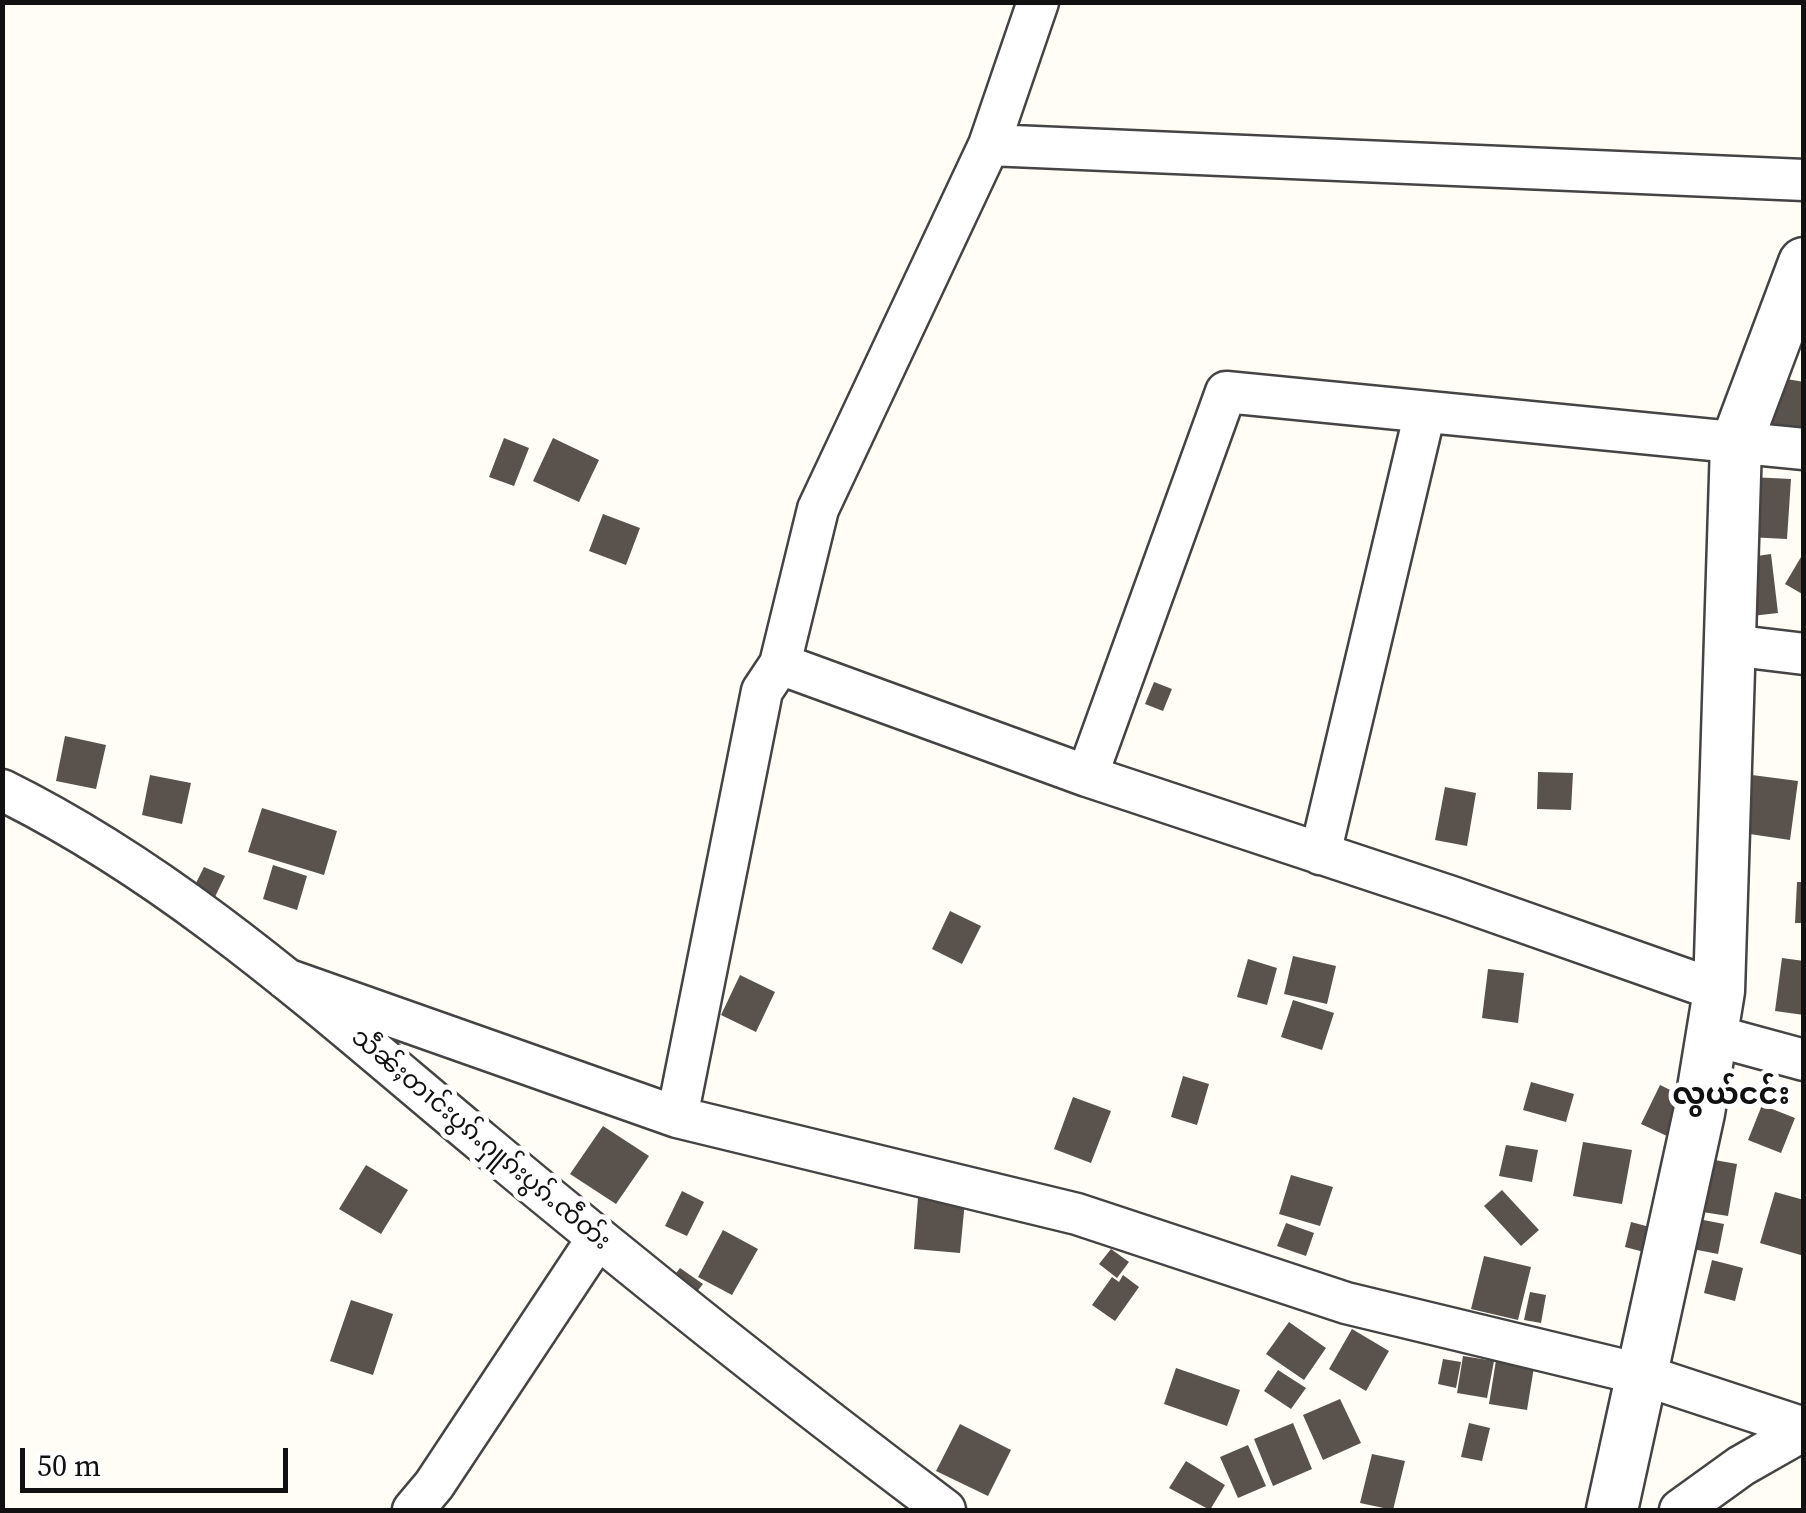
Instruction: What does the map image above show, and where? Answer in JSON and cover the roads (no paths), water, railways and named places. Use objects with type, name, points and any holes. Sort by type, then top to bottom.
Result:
[{"type":"street","points":[[677,1117],[762,691],[780,664],[818,509],[989,145],[1038,2]]},
{"type":"street","points":[[989,145],[1804,180]]},
{"type":"street","points":[[1612,1510],[1700,1113],[1715,1013],[1736,444],[1804,263]]},
{"type":"street","points":[[1087,776],[1226,392],[1804,449]]},
{"type":"street","points":[[1320,854],[1425,412]]},
{"type":"street","points":[[1730,645],[1804,654]]},
{"type":"street","points":[[780,664],[1087,776],[1320,854],[1715,1013],[1804,1060]]},
{"type":"street","name":"သဵၼ်ႈတၢင်းပွၵ်ႉႁူၵ်းပွၵ်ႉၸဵတ်း","points":[[2,790],[67,822],[198,908],[597,1239],[945,1510]]},
{"type":"street","points":[[286,979],[677,1117],[1077,1214],[1346,1303],[1640,1374],[1804,1429]]},
{"type":"street","points":[[413,1510],[434,1485],[597,1239]]},
{"type":"street","points":[[1680,1510],[1741,1466],[1804,1429]]},
{"type":"district","name":"လွယ်ငင်း","points":[[1731,1096]]}]
